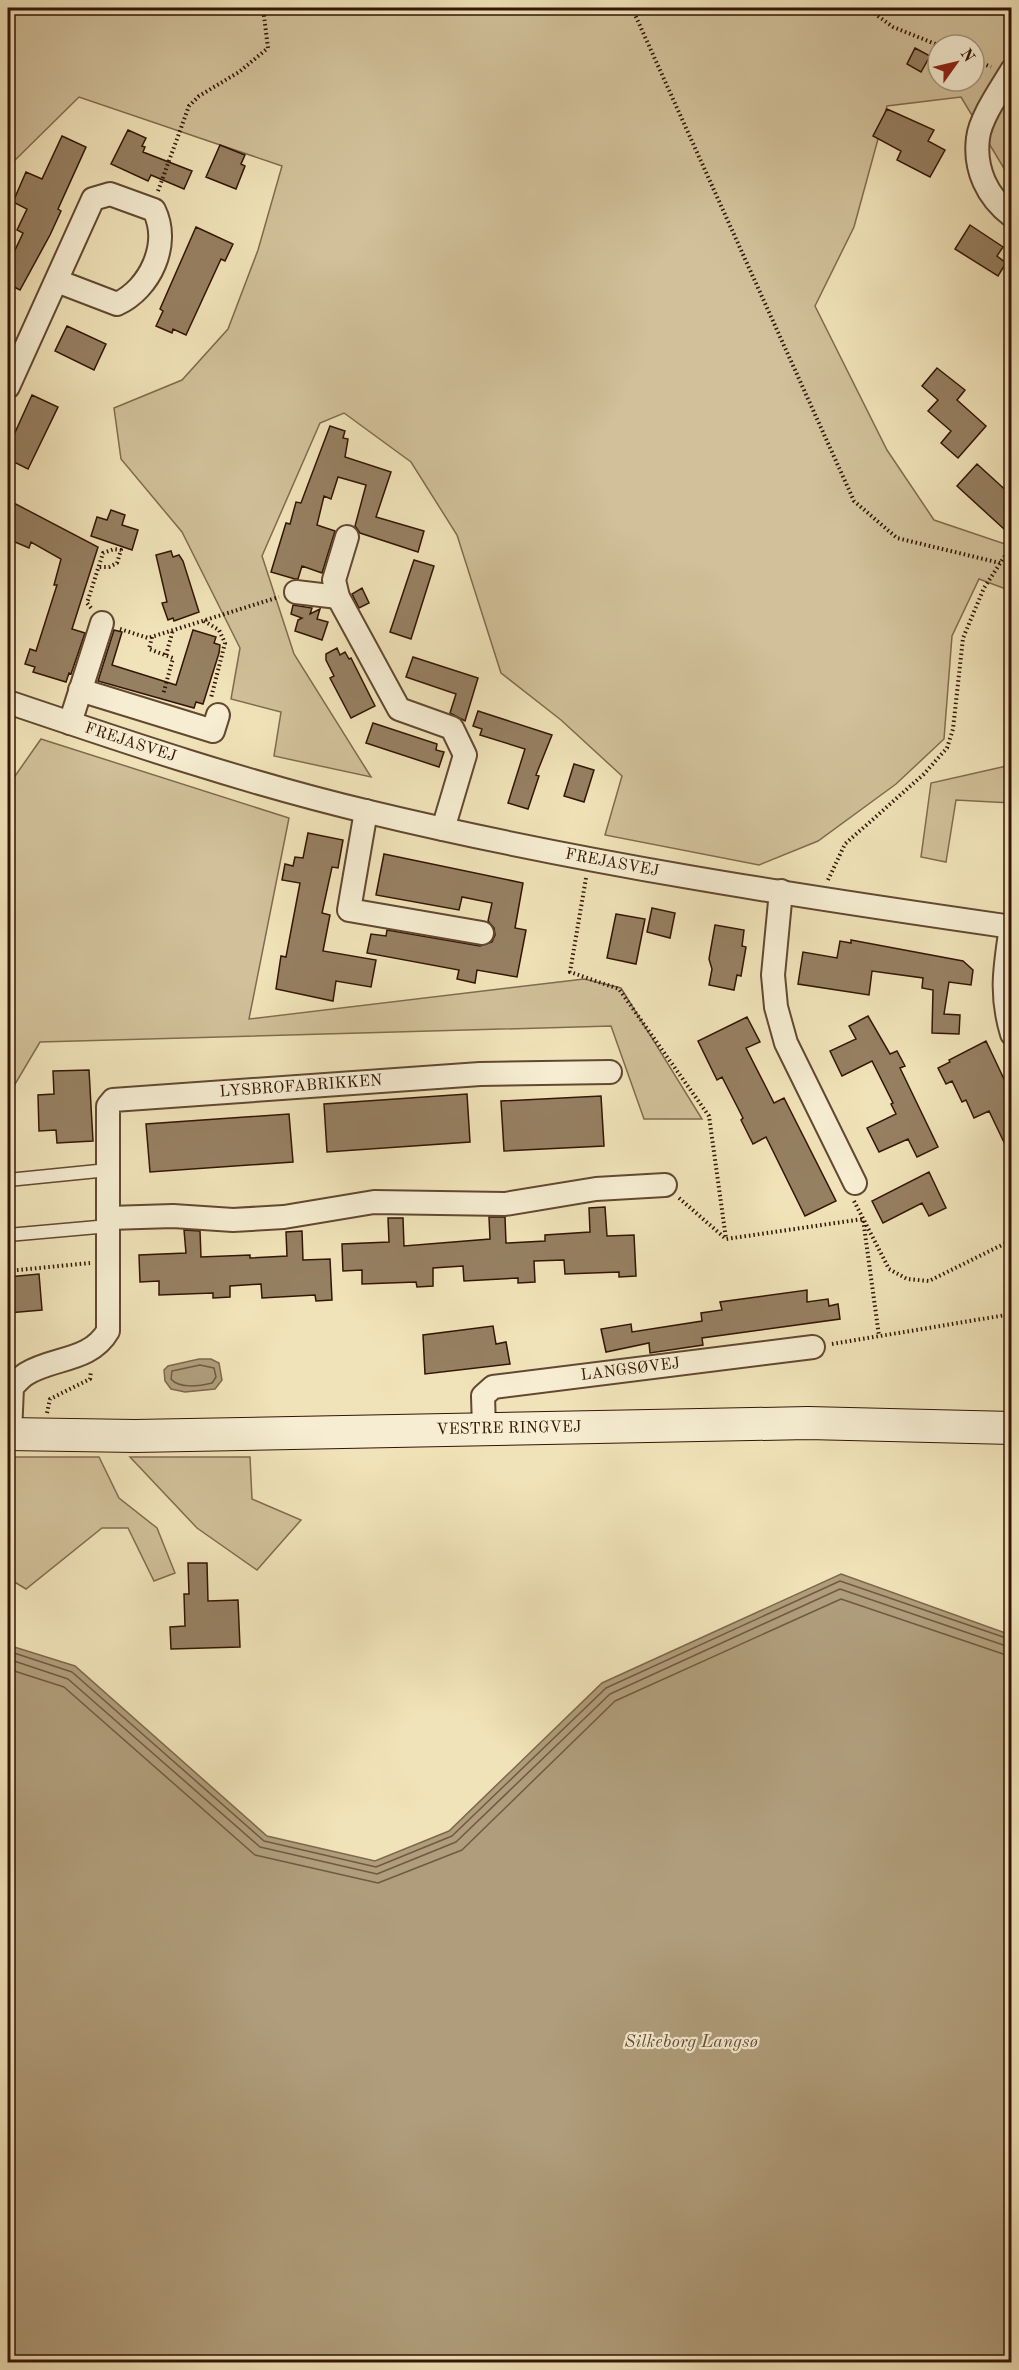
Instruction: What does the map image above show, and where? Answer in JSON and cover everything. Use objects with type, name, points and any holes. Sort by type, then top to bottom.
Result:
[{"type":"main road","name":"VESTRE RINGVEJ","points":[[9,1434],[135,1436],[808,1423],[1011,1428]]},
{"type":"street","points":[[1011,70],[978,136],[980,175],[998,206],[1011,216]]},
{"type":"street","points":[[9,379],[57,281],[93,199],[110,194],[152,209],[161,223],[155,267],[131,298],[117,304],[57,281]]},
{"type":"street","points":[[346,537],[334,580],[338,597],[399,709],[452,728],[465,755],[443,829]]},
{"type":"street","points":[[296,591],[338,597]]},
{"type":"street","name":"FREJASVEJ","points":[[70,723],[102,623]]},
{"type":"street","points":[[80,690],[213,731],[218,715]]},
{"type":"street","name":"FREJASVEJ","points":[[8,702],[186,761],[366,811],[443,829],[589,860],[818,899],[1011,927],[1003,980],[1004,1009],[1011,1034]]},
{"type":"street","points":[[366,811],[349,910],[483,933]]},
{"type":"street","points":[[781,891],[772,975],[776,1008],[786,1043],[855,1184]]},
{"type":"street","name":"LYSBROFABRIKKEN","points":[[9,1434],[12,1387],[26,1374],[84,1353],[101,1343],[108,1331],[108,1106],[113,1100],[480,1074],[610,1072]]},
{"type":"street","points":[[109,1222],[173,1216],[233,1220],[284,1217],[374,1202],[505,1204],[596,1189],[665,1185]]},
{"type":"street","name":"LANGSØVEJ","points":[[484,1428],[483,1396],[493,1387],[813,1347]]},
{"type":"lane","points":[[8,1180],[108,1170]]},
{"type":"lane","points":[[8,1235],[109,1222]]},
{"type":"path","points":[[152,209],[189,106],[199,96],[239,72],[268,48],[263,8]]},
{"type":"path","points":[[632,8],[854,501],[897,538],[1000,563]]},
{"type":"path","points":[[867,8],[893,27],[926,40]]},
{"type":"path","points":[[818,899],[845,844],[924,774],[947,748],[953,729],[963,638],[984,588],[1011,545]]},
{"type":"path","points":[[99,567],[117,563],[121,550],[114,549],[104,554],[99,567],[87,603],[102,623],[152,637],[296,591]]},
{"type":"path","points":[[204,621],[219,630],[225,643],[210,704],[218,715]]},
{"type":"path","points":[[166,655],[173,630]]},
{"type":"path","points":[[152,637],[149,648],[173,658],[158,713]]},
{"type":"path","points":[[589,860],[570,972],[619,990],[709,1116],[726,1239]]},
{"type":"path","points":[[855,1184],[852,1197],[889,1269],[907,1279],[929,1281],[1011,1240]]},
{"type":"path","points":[[665,1185],[726,1239],[863,1219]]},
{"type":"path","points":[[863,1219],[879,1336]]},
{"type":"path","points":[[8,1271],[108,1262]]},
{"type":"path","points":[[813,1347],[1011,1314]]},
{"type":"path","points":[[47,1435],[47,1403],[90,1379],[92,1374],[84,1353]]},
{"type":"shaded area","points":[[8,8],[1011,8],[1011,180],[961,97],[887,106],[854,227],[815,306],[887,450],[934,520],[1011,546],[1011,591],[979,579],[952,636],[944,739],[896,784],[818,841],[759,865],[605,835],[622,776],[561,720],[501,673],[457,535],[411,462],[344,413],[320,423],[262,556],[294,654],[371,777],[274,756],[281,712],[231,699],[240,648],[182,532],[121,459],[114,408],[182,380],[228,329],[258,250],[282,166],[79,97],[8,167]]},
{"type":"shaded area","points":[[41,739],[289,818],[249,1019],[584,979],[621,988],[702,1119],[644,1119],[611,1026],[40,1042],[8,1096],[8,786]]},
{"type":"shaded area","points":[[1011,765],[1011,803],[956,800],[946,862],[921,857],[931,783]]},
{"type":"shaded area","points":[[8,1457],[99,1457],[119,1498],[157,1528],[175,1573],[154,1581],[128,1528],[102,1528],[26,1589],[8,1578]]},
{"type":"shaded area","points":[[130,1457],[250,1457],[252,1499],[301,1520],[257,1570],[197,1528]]},
{"type":"water","points":[[199,1359],[211,1359],[219,1363],[222,1380],[215,1389],[185,1392],[171,1389],[165,1381],[164,1370],[168,1366]]},
{"type":"water","name":"Silkeborg Langsø","points":[[841,1574],[1011,1635],[1011,2362],[8,2362],[8,1645],[75,1666],[267,1836],[375,1861],[449,1831],[602,1683]]},
{"type":"building","points":[[915,48],[926,54],[926,63],[921,72],[907,64]]},
{"type":"building","points":[[887,109],[934,130],[928,141],[945,150],[930,177],[897,160],[901,151],[873,136]]},
{"type":"building","points":[[128,130],[146,138],[142,146],[145,147],[143,152],[192,171],[184,189],[151,175],[148,181],[111,164]]},
{"type":"building","points":[[62,136],[86,147],[58,209],[61,211],[50,235],[20,290],[8,284],[8,265],[23,233],[17,230],[27,209],[13,202],[26,172],[42,179]]},
{"type":"building","points":[[220,145],[245,155],[241,164],[245,166],[236,189],[206,177]]},
{"type":"building","points":[[970,225],[1003,247],[997,256],[1006,263],[998,276],[955,249]]},
{"type":"building","points":[[196,227],[233,244],[225,261],[221,259],[186,335],[173,329],[172,333],[156,326],[163,311],[160,309]]},
{"type":"building","points":[[67,326],[106,344],[94,370],[55,351]]},
{"type":"building","points":[[937,368],[965,390],[957,400],[986,426],[958,458],[941,443],[951,431],[928,411],[938,400],[922,386]]},
{"type":"building","points":[[32,395],[58,407],[28,469],[8,459],[8,448]]},
{"type":"building","points":[[330,426],[345,431],[343,438],[348,439],[345,457],[391,472],[376,517],[424,531],[418,552],[360,533],[355,526],[366,485],[338,477],[331,499],[324,496],[317,525],[335,531],[322,573],[302,566],[298,579],[271,572],[286,523],[290,524],[296,502],[301,503]]},
{"type":"building","points":[[977,464],[1011,495],[1011,521],[1004,529],[957,486]]},
{"type":"building","points":[[8,500],[98,547],[72,629],[85,633],[66,682],[33,672],[35,667],[25,664],[30,649],[36,651],[57,585],[54,585],[61,559],[31,542],[29,548],[8,539]]},
{"type":"building","points":[[111,510],[125,515],[122,525],[138,530],[132,550],[91,536],[97,517],[107,520]]},
{"type":"building","points":[[171,551],[173,557],[179,555],[183,561],[199,612],[174,621],[173,618],[168,620],[162,603],[167,602],[156,555]]},
{"type":"building","points":[[414,560],[434,566],[411,639],[390,632]]},
{"type":"building","points":[[362,588],[369,603],[359,608],[352,594]]},
{"type":"building","points":[[293,605],[312,608],[310,614],[320,609],[317,619],[328,622],[322,640],[295,631],[298,620],[302,618],[291,614]]},
{"type":"building","points":[[114,630],[122,632],[112,665],[176,685],[193,630],[216,637],[214,643],[220,645],[219,653],[203,704],[196,702],[194,708],[98,681]]},
{"type":"building","points":[[337,648],[340,655],[345,652],[349,659],[351,658],[375,706],[351,718],[330,678],[334,676],[326,660],[326,654]]},
{"type":"building","points":[[413,657],[478,678],[465,721],[450,713],[456,694],[406,677]]},
{"type":"building","points":[[478,711],[552,735],[536,775],[539,776],[528,809],[508,803],[525,749],[480,735],[482,729],[473,726]]},
{"type":"building","points":[[373,723],[437,744],[436,750],[444,752],[439,767],[366,743]]},
{"type":"building","points":[[574,764],[594,770],[584,802],[564,796]]},
{"type":"building","points":[[308,833],[343,840],[338,868],[332,867],[322,913],[330,915],[323,951],[376,960],[371,987],[336,981],[333,1001],[276,989],[281,956],[286,957],[300,883],[282,880],[285,864],[293,866],[295,857],[303,858]]},
{"type":"building","points":[[384,854],[523,883],[515,928],[526,930],[517,977],[477,970],[475,983],[457,979],[459,970],[367,953],[371,934],[386,936],[387,930],[480,946],[492,942],[495,935],[494,928],[488,921],[492,903],[462,897],[459,910],[376,895]]},
{"type":"building","points":[[652,908],[675,913],[670,938],[647,932]]},
{"type":"building","points":[[616,914],[645,919],[636,964],[607,958]]},
{"type":"building","points":[[715,925],[744,930],[742,946],[746,947],[741,976],[737,975],[734,990],[709,985],[712,969],[709,959]]},
{"type":"building","points":[[851,940],[963,961],[973,970],[971,985],[949,982],[944,1014],[960,1015],[959,1034],[932,1033],[933,990],[922,988],[923,978],[872,971],[869,995],[798,984],[803,952],[837,958],[840,941],[851,943]]},
{"type":"building","points":[[868,1016],[890,1054],[897,1051],[905,1066],[900,1068],[938,1147],[917,1157],[908,1139],[879,1152],[867,1128],[896,1114],[891,1104],[893,1103],[872,1061],[842,1076],[830,1051],[856,1039],[849,1026]]},
{"type":"building","points":[[747,1017],[760,1042],[746,1048],[774,1103],[784,1098],[836,1201],[805,1216],[766,1137],[753,1144],[741,1120],[743,1118],[722,1077],[717,1080],[698,1041]]},
{"type":"building","points":[[986,1041],[1011,1094],[1011,1157],[989,1111],[974,1118],[966,1100],[962,1102],[952,1081],[946,1084],[938,1068]]},
{"type":"building","points":[[89,1070],[93,1141],[57,1143],[56,1130],[39,1131],[38,1095],[54,1094],[53,1071]]},
{"type":"building","points":[[467,1094],[470,1142],[327,1152],[324,1104]]},
{"type":"building","points":[[601,1096],[604,1146],[504,1151],[501,1101]]},
{"type":"building","points":[[289,1114],[293,1162],[150,1172],[146,1124]]},
{"type":"building","points":[[929,1172],[946,1208],[929,1216],[922,1203],[883,1223],[872,1201]]},
{"type":"building","points":[[605,1207],[607,1236],[634,1235],[636,1276],[619,1277],[619,1272],[565,1274],[564,1260],[534,1261],[535,1282],[518,1283],[518,1278],[464,1281],[463,1266],[433,1268],[433,1286],[417,1287],[416,1282],[362,1284],[362,1270],[343,1271],[342,1244],[389,1242],[388,1218],[403,1218],[404,1246],[490,1239],[489,1217],[505,1217],[506,1243],[545,1241],[545,1235],[590,1232],[589,1208]]},
{"type":"building","points":[[184,1230],[200,1231],[201,1257],[250,1255],[250,1258],[287,1256],[286,1232],[302,1231],[303,1260],[330,1259],[332,1300],[316,1301],[315,1295],[262,1298],[261,1284],[230,1286],[230,1297],[213,1298],[213,1293],[159,1295],[159,1281],[140,1282],[139,1255],[186,1253]]},
{"type":"building","points":[[39,1274],[42,1310],[8,1313],[8,1277]]},
{"type":"building","points":[[807,1290],[807,1302],[828,1299],[829,1306],[838,1304],[840,1319],[702,1338],[703,1345],[650,1353],[649,1343],[606,1352],[601,1329],[631,1324],[632,1332],[702,1321],[701,1313],[722,1310],[720,1302]]},
{"type":"building","points":[[493,1326],[496,1344],[506,1342],[510,1364],[425,1374],[423,1335]]},
{"type":"building","points":[[188,1563],[207,1563],[208,1601],[238,1600],[240,1647],[171,1649],[170,1627],[185,1626],[184,1594],[189,1594]]}]
